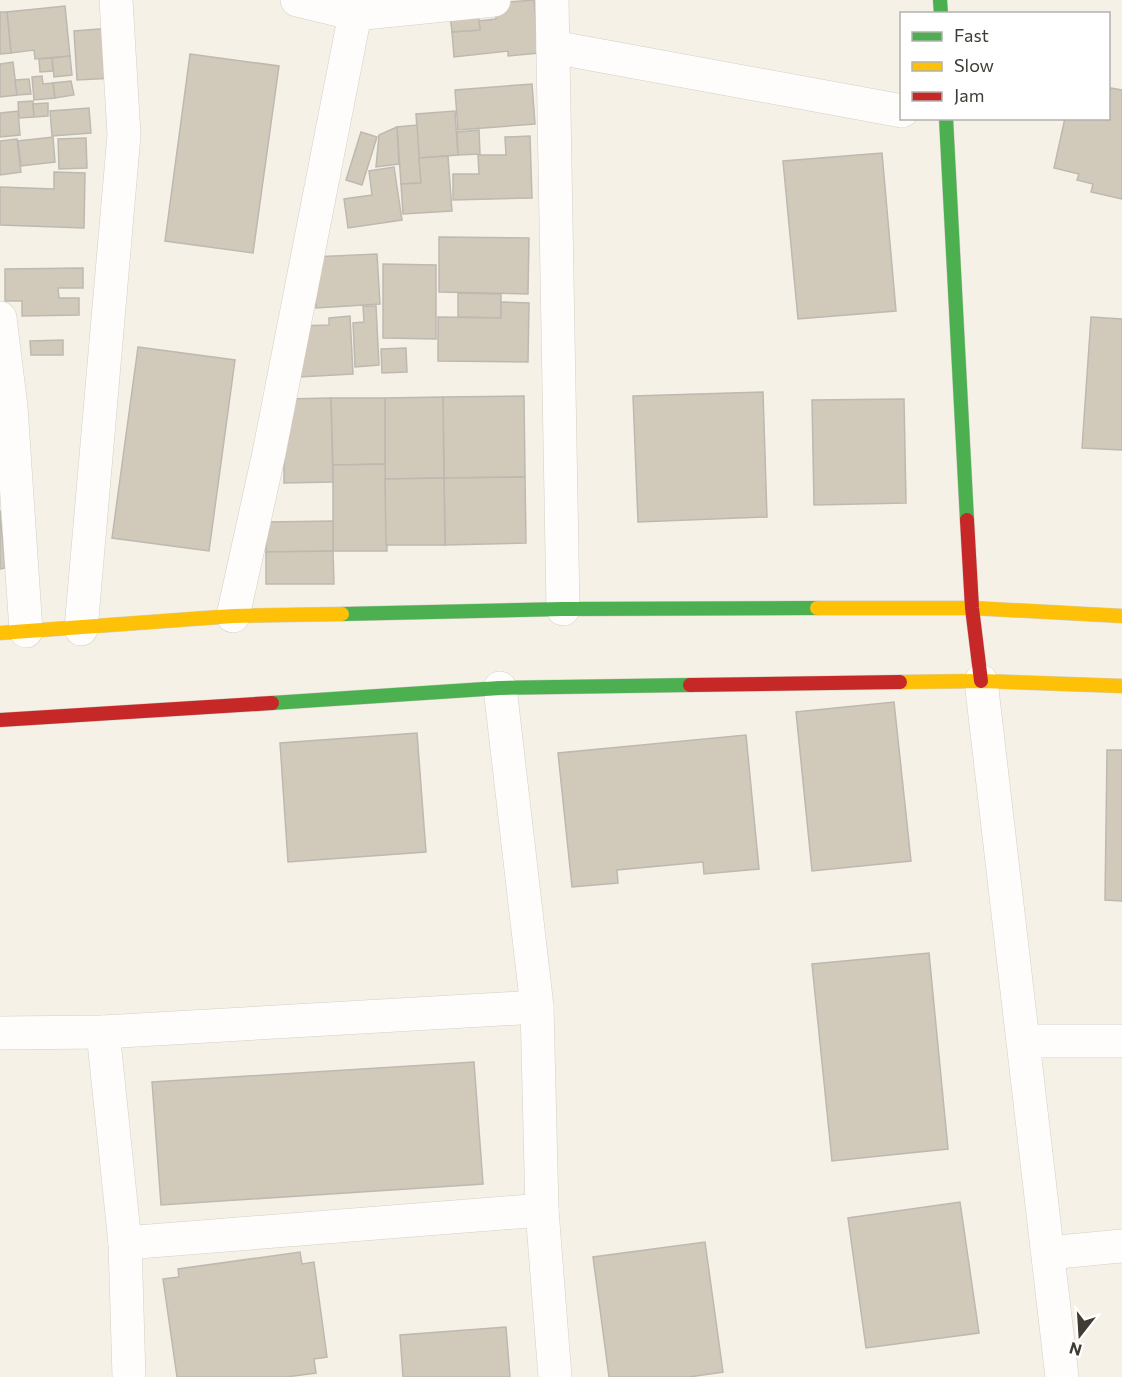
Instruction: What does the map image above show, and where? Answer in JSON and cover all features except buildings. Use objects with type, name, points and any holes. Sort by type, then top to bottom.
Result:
[{"type":"main road","points":[[944,120],[972,608],[981,681]]},
{"type":"main road","points":[[13,632],[81,629],[233,616],[563,609],[972,608],[1122,616]]},
{"type":"main road","points":[[0,720],[500,688],[981,681],[1122,686]]},
{"type":"street","points":[[81,629],[124,135],[116,0]]},
{"type":"street","points":[[297,0],[357,7],[494,0]]},
{"type":"street","points":[[552,0],[563,609]]},
{"type":"street","points":[[233,616],[269,453],[357,7]]},
{"type":"street","points":[[553,46],[900,111]]},
{"type":"street","points":[[0,318],[6,407],[13,632]]},
{"type":"street","points":[[981,681],[1062,1377]]},
{"type":"street","points":[[500,688],[537,1007],[542,1210],[555,1377]]},
{"type":"street","points":[[0,1033],[102,1032],[537,1007]]},
{"type":"street","points":[[102,1032],[125,1243],[129,1377]]},
{"type":"street","points":[[1023,1041],[1122,1041]]},
{"type":"street","points":[[125,1243],[542,1210]]},
{"type":"street","points":[[1047,1253],[1122,1246]]},
{"type":"traffic: fast","points":[[940,0],[941,12]]},
{"type":"traffic: fast","points":[[946,120],[967,520]]},
{"type":"traffic: fast","points":[[342,614],[563,609],[817,608]]},
{"type":"traffic: fast","points":[[272,703],[500,688],[690,685]]},
{"type":"traffic: slow","points":[[817,608],[972,608],[1122,616]]},
{"type":"traffic: slow","points":[[0,633],[233,616],[342,614]]},
{"type":"traffic: slow","points":[[900,682],[981,681],[1122,686]]},
{"type":"traffic: jam","points":[[967,520],[972,608],[981,681]]},
{"type":"traffic: jam","points":[[690,685],[900,682]]},
{"type":"traffic: jam","points":[[0,720],[272,703]]}]
